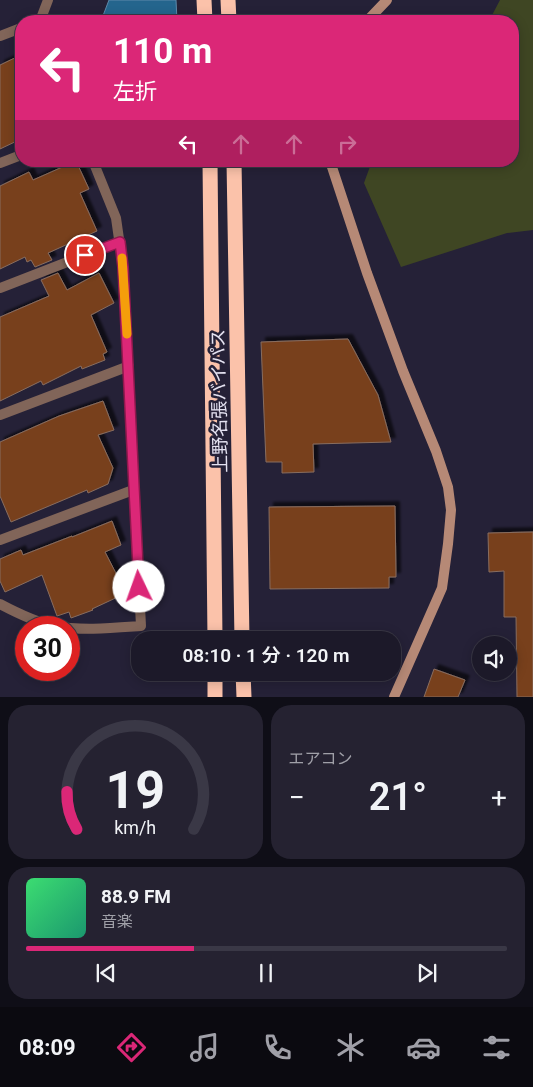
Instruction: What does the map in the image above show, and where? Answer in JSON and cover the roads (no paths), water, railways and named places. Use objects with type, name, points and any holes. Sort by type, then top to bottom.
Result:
[{"type":"highway","points":[[204,0],[205,15]]},
{"type":"highway","points":[[228,0],[229,15]]},
{"type":"highway","name":"上野名張バイパス","points":[[210,167],[215,631]]},
{"type":"highway","name":"上野名張バイパス","points":[[234,167],[242,631]]},
{"type":"highway","points":[[215,681],[215,697]]},
{"type":"highway","points":[[243,681],[244,697]]},
{"type":"street","points":[[42,15],[48,0]]},
{"type":"street","points":[[373,15],[387,0]]},
{"type":"street","points":[[0,36],[15,30]]},
{"type":"street","points":[[0,163],[15,157]]},
{"type":"street","points":[[0,604],[15,612],[54,626],[117,628],[141,626],[123,267],[116,218],[95,167]]},
{"type":"street","points":[[332,167],[367,273],[403,371],[436,450],[448,487],[451,510],[442,588],[394,697]]},
{"type":"street","points":[[0,288],[120,242]]},
{"type":"street","points":[[0,416],[129,366]]},
{"type":"street","points":[[0,540],[133,490]]},
{"type":"water","points":[[109,0],[176,0],[177,15],[103,15]]}]
